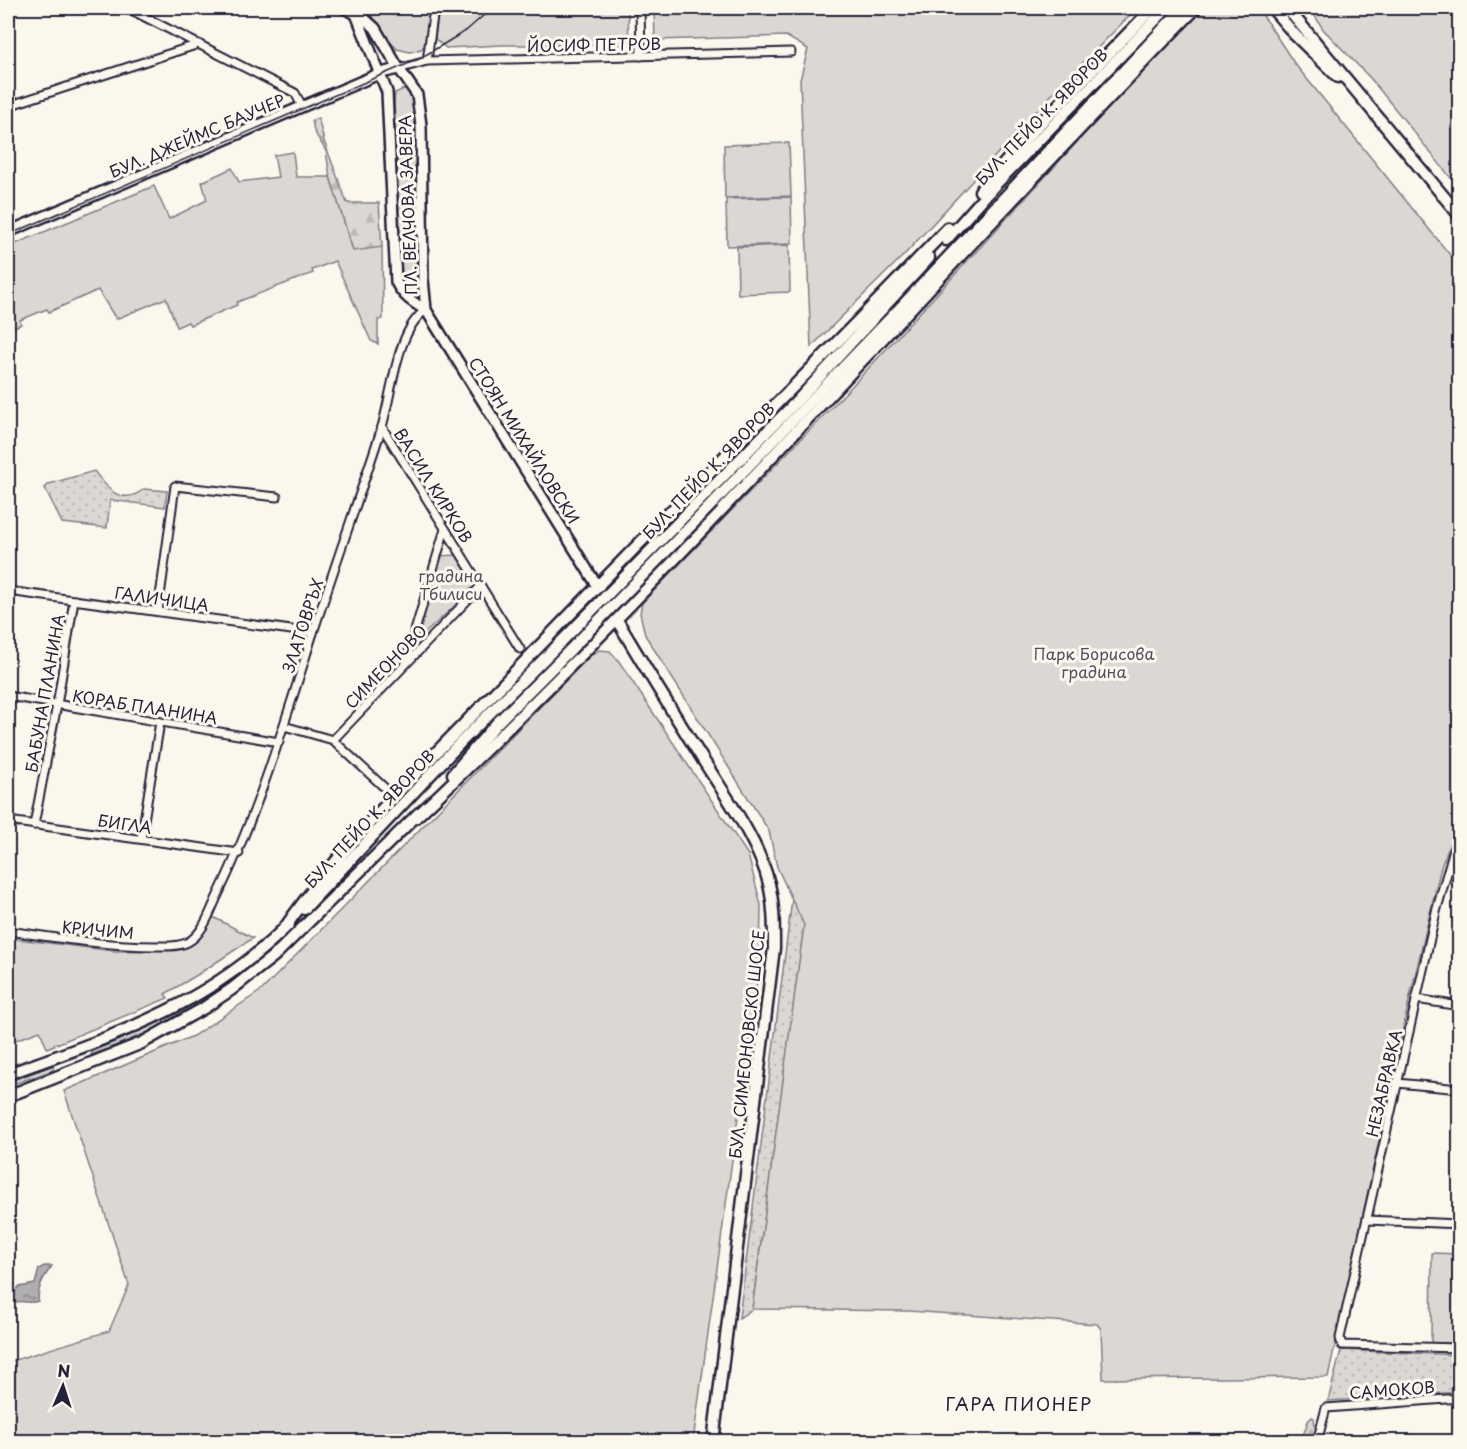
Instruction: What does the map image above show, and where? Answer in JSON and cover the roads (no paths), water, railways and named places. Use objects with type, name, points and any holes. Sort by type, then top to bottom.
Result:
[{"type":"main road","points":[[791,388],[893,298],[948,228],[1034,130],[1153,8]]},
{"type":"main road","name":"БУЛ. ПЕЙО К. ЯВОРОВ","points":[[709,499],[994,186],[1167,8]]},
{"type":"main road","name":"БУЛ. ПЕЙО К. ЯВОРОВ","points":[[8,1096],[111,1056],[166,1031],[232,989],[275,955],[415,818],[566,646],[902,306],[1183,8]]},
{"type":"main road","points":[[415,818],[479,758],[616,619],[1196,8]]},
{"type":"main road","points":[[1272,8],[1316,57],[1361,97]]},
{"type":"main road","points":[[1287,8],[1460,216]]},
{"type":"main road","points":[[284,929],[310,891],[362,833],[598,586],[948,228]]},
{"type":"main road","points":[[814,413],[902,306],[968,247]]},
{"type":"main road","name":"БУЛ. СИМЕОНОВСКО ШОСЕ","points":[[598,586],[735,811],[762,861],[770,885],[774,923],[773,957],[713,1442]]},
{"type":"main road","name":"БУЛ. ПЕЙО К. ЯВОРОВ","points":[[8,1074],[156,1018],[197,995],[265,947],[461,742],[566,646]]},
{"type":"street","points":[[127,8],[295,93],[302,106]]},
{"type":"street","name":"ПЛ. ВЕЛЧОВА ЗАВЕРА","points":[[344,8],[358,10],[375,28],[398,69],[417,95],[421,125],[423,279],[426,310]]},
{"type":"street","points":[[427,62],[434,8]]},
{"type":"street","points":[[640,8],[640,56]]},
{"type":"street","name":"ПЛ. ВЕЛЧОВА ЗАВЕРА","points":[[358,10],[387,92],[396,282],[401,292],[426,310]]},
{"type":"street","points":[[8,106],[199,44]]},
{"type":"street","name":"ЙОСИФ ПЕТРОВ","points":[[398,69],[427,62],[791,52]]},
{"type":"street","name":"БУЛ. ДЖЕЙМС БАУЧЕР","points":[[8,232],[302,106],[381,73],[398,69]]},
{"type":"street","name":"ЗЛАТОВРЪХ","points":[[187,943],[196,936],[205,923],[239,853],[279,742],[382,427],[404,338],[412,322],[426,310]]},
{"type":"street","name":"СТОЯН МИХАЙЛОВСКИ","points":[[426,310],[598,586]]},
{"type":"street","name":"ВАСИЛ КИРКОВ","points":[[382,427],[520,649]]},
{"type":"street","points":[[158,611],[175,486],[277,497]]},
{"type":"street","points":[[405,664],[445,529]]},
{"type":"street","name":"СИМЕОНОВО","points":[[333,740],[482,586]]},
{"type":"street","name":"ГАЛИЧИЦА","points":[[8,591],[314,633]]},
{"type":"street","name":"БАБУНА ПЛАНИНА","points":[[34,825],[74,600]]},
{"type":"street","name":"КОРАБ ПЛАНИНА","points":[[8,696],[279,742]]},
{"type":"street","points":[[141,839],[160,722]]},
{"type":"street","points":[[284,726],[333,740],[387,790]]},
{"type":"street","name":"БИГЛА","points":[[8,821],[239,853]]},
{"type":"street","name":"НЕЗАБРАВКА","points":[[1460,828],[1436,912],[1340,1338],[1342,1345],[1460,1348]]},
{"type":"street","name":"КРИЧИМ","points":[[8,932],[81,942],[142,946],[174,946],[187,943]]},
{"type":"street","points":[[1416,999],[1460,1006]]},
{"type":"street","points":[[1397,1083],[1460,1089]]},
{"type":"street","points":[[1366,1220],[1460,1224]]},
{"type":"street","name":"САМОКОВ","points":[[1317,1442],[1326,1407],[1460,1398]]},
{"type":"water","points":[[52,1266],[42,1282],[38,1301],[8,1304],[8,1295],[19,1287],[35,1284],[39,1269]]},
{"type":"tram line","points":[[8,235],[419,59],[467,30],[492,8]]},
{"type":"district","name":"ГАРА ПИОНЕР","points":[[1019,1403]]},
{"type":"park label","name":"градина Тбилиси","points":[[451,584]]},
{"type":"park label","name":"Парк Борисова градина","points":[[1094,662]]}]
